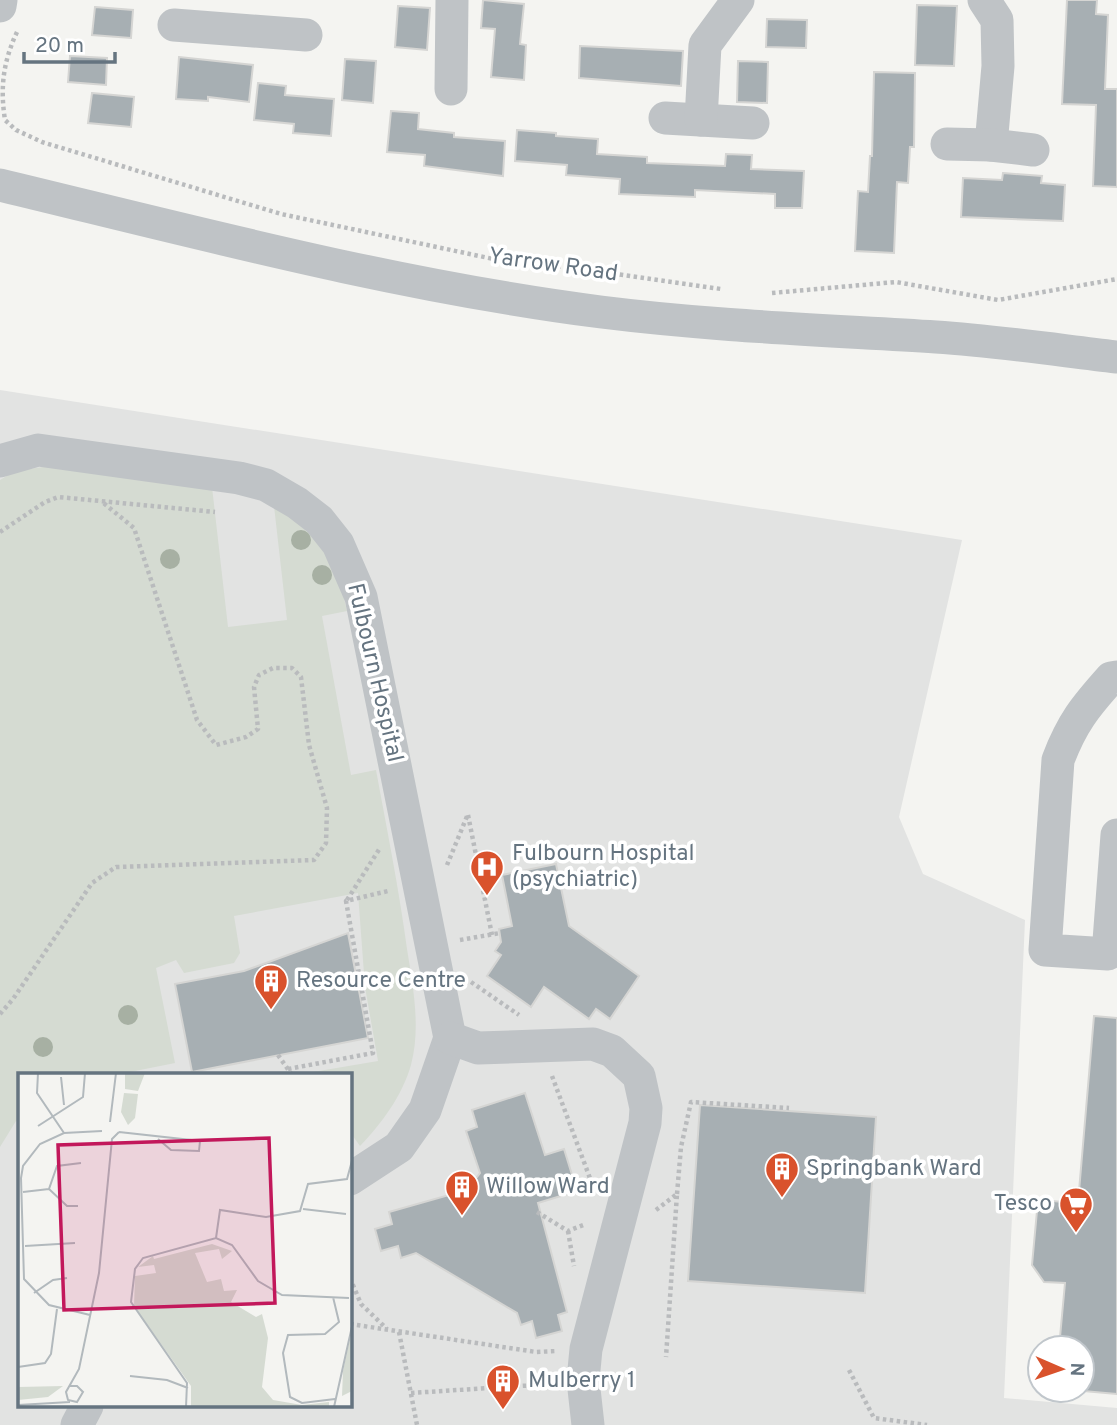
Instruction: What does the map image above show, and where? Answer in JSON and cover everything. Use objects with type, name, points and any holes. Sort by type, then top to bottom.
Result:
[{"type":"street","points":[[451,89],[452,0]]},
{"type":"street","points":[[701,120],[705,44],[738,0]]},
{"type":"street","points":[[984,0],[997,20],[998,66],[991,145]]},
{"type":"street","points":[[174,25],[220,14],[306,35]]},
{"type":"street","points":[[665,118],[753,123]]},
{"type":"street","points":[[947,144],[1033,150]]},
{"type":"street","name":"Yarrow Road","points":[[0,185],[242,244],[441,287],[601,312],[801,331],[992,342],[1117,356]]},
{"type":"street","name":"Fulbourn Hospital","points":[[0,461],[38,450],[239,478],[266,485],[297,503],[319,520],[338,544],[361,597],[450,1038]]},
{"type":"street","points":[[1117,677],[1111,678],[1081,711],[1058,760],[1045,950],[1108,954],[1117,835]]},
{"type":"street","points":[[352,1178],[399,1147],[425,1110],[450,1038],[478,1048],[593,1044],[612,1051],[639,1076],[645,1099],[645,1123],[586,1349],[583,1380],[588,1425]]},
{"type":"street","points":[[77,1425],[86,1408]]},
{"type":"path","name":"Yarrow Road","points":[[8,10],[6,56],[1,83],[5,120],[16,130],[42,142],[281,214],[517,264],[567,267],[731,291]]},
{"type":"path","points":[[759,295],[896,282],[998,300],[1117,279]]},
{"type":"path","points":[[0,532],[45,502],[58,497],[215,512]]},
{"type":"path","points":[[0,1014],[92,883],[116,867],[314,860],[326,843],[327,808],[309,745],[301,677],[292,668],[273,668],[259,675],[254,687],[258,729],[246,737],[216,745],[197,720],[134,528],[101,501]]},
{"type":"path","points":[[446,870],[468,814],[492,935]]},
{"type":"path","points":[[288,1069],[373,1052],[346,901],[384,843]]},
{"type":"path","points":[[346,901],[391,891]]},
{"type":"path","points":[[456,929],[460,951]]},
{"type":"path","points":[[449,942],[500,933]]},
{"type":"path","points":[[465,973],[473,984],[523,1017]]},
{"type":"path","points":[[278,1055],[291,1073]]},
{"type":"path","points":[[547,1064],[598,1200]]},
{"type":"path","points":[[666,1357],[681,1147],[691,1102],[789,1108]]},
{"type":"path","points":[[648,1216],[677,1194]]},
{"type":"path","points":[[537,1212],[568,1231],[583,1226],[590,1220]]},
{"type":"path","points":[[352,1284],[361,1304],[387,1330]]},
{"type":"path","points":[[352,1324],[536,1352],[586,1349]]},
{"type":"path","points":[[399,1332],[417,1425]]},
{"type":"path","points":[[849,1370],[874,1418],[927,1425]]},
{"type":"path","points":[[411,1394],[556,1383]]},
{"type":"shaded area","name":"Fulbourn Hospital (psychiatric)","points":[[0,390],[962,540],[899,817],[923,874],[1025,920],[1004,1398],[1026,1400],[1026,1404],[1117,1408],[1117,1425],[0,1425]]},
{"type":"shaded area","points":[[57,465],[212,487],[228,627],[287,620],[274,506],[311,532],[338,573],[347,611],[322,616],[351,775],[376,770],[414,992],[416,1022],[414,1051],[402,1088],[383,1118],[360,1146],[352,1135],[352,1073],[307,1073],[378,1061],[365,987],[358,893],[234,916],[240,953],[234,963],[184,973],[176,960],[156,968],[175,1063],[125,1073],[18,1073],[18,1122],[16,1121],[0,1147],[0,480],[15,471]]},
{"type":"building","points":[[483,0],[524,4],[520,44],[526,45],[524,80],[491,77],[495,29],[481,28]]},
{"type":"building","points":[[1067,0],[1097,0],[1096,14],[1108,15],[1105,89],[1117,89],[1117,187],[1093,186],[1096,105],[1062,104]]},
{"type":"building","points":[[917,5],[957,6],[954,66],[915,65]]},
{"type":"building","points":[[398,6],[430,8],[427,50],[395,47]]},
{"type":"building","points":[[95,7],[133,10],[131,38],[92,35]]},
{"type":"building","points":[[767,19],[807,20],[806,48],[766,47]]},
{"type":"building","points":[[580,46],[683,51],[681,86],[579,78]]},
{"type":"building","points":[[70,56],[107,58],[106,85],[68,82]]},
{"type":"building","points":[[179,57],[253,65],[249,102],[208,97],[208,101],[176,99]]},
{"type":"building","points":[[345,59],[376,61],[373,103],[342,100]]},
{"type":"building","points":[[738,61],[768,62],[767,103],[737,102]]},
{"type":"building","points":[[874,72],[915,73],[914,147],[910,147],[908,183],[897,182],[894,253],[855,251],[858,191],[868,192],[872,156]]},
{"type":"building","points":[[258,83],[286,86],[285,95],[334,99],[331,136],[293,133],[294,124],[254,120]]},
{"type":"building","points":[[92,93],[134,97],[131,127],[88,123]]},
{"type":"building","points":[[391,111],[419,113],[418,129],[454,133],[454,137],[505,141],[503,176],[424,166],[425,155],[387,152]]},
{"type":"building","points":[[517,130],[598,139],[597,154],[647,157],[647,163],[725,166],[726,154],[752,155],[751,169],[804,171],[802,208],[775,208],[775,194],[695,190],[695,197],[619,194],[620,179],[566,175],[567,165],[515,161]]},
{"type":"building","points":[[1003,173],[1042,176],[1041,183],[1065,185],[1063,221],[961,217],[963,178],[1002,180]]},
{"type":"building","points":[[556,864],[569,926],[639,976],[610,1019],[596,1009],[589,1019],[544,987],[531,1007],[487,976],[501,955],[495,951],[501,942],[499,929],[512,926],[502,875]]},
{"type":"building","name":"Resource Centre","points":[[348,933],[368,1038],[192,1072],[175,984],[244,971]]},
{"type":"building","name":"Tesco","points":[[1094,1016],[1117,1018],[1117,1394],[1096,1392],[1096,1334],[1060,1334],[1065,1283],[1044,1282],[1032,1265],[1038,1200],[1078,1203]]},
{"type":"building","name":"Willow Ward","points":[[525,1093],[545,1155],[564,1149],[577,1191],[538,1203],[567,1312],[558,1315],[562,1331],[536,1338],[532,1321],[521,1325],[517,1313],[416,1253],[401,1258],[398,1246],[381,1251],[375,1229],[392,1224],[389,1212],[467,1190],[480,1173],[466,1131],[477,1127],[472,1110]]},
{"type":"building","name":"Springbank Ward","points":[[700,1105],[876,1117],[865,1293],[688,1281]]},
{"type":"place","name":"Fulbourn Hospital (psychiatric)","points":[[487,897]]},
{"type":"place","name":"Resource Centre","points":[[271,1011]]},
{"type":"place","name":"Springbank Ward","points":[[782,1199]]},
{"type":"place","name":"Willow Ward","points":[[462,1217]]},
{"type":"place","name":"Tesco","points":[[1076,1234]]},
{"type":"place","name":"Mulberry 1","points":[[503,1411]]}]
